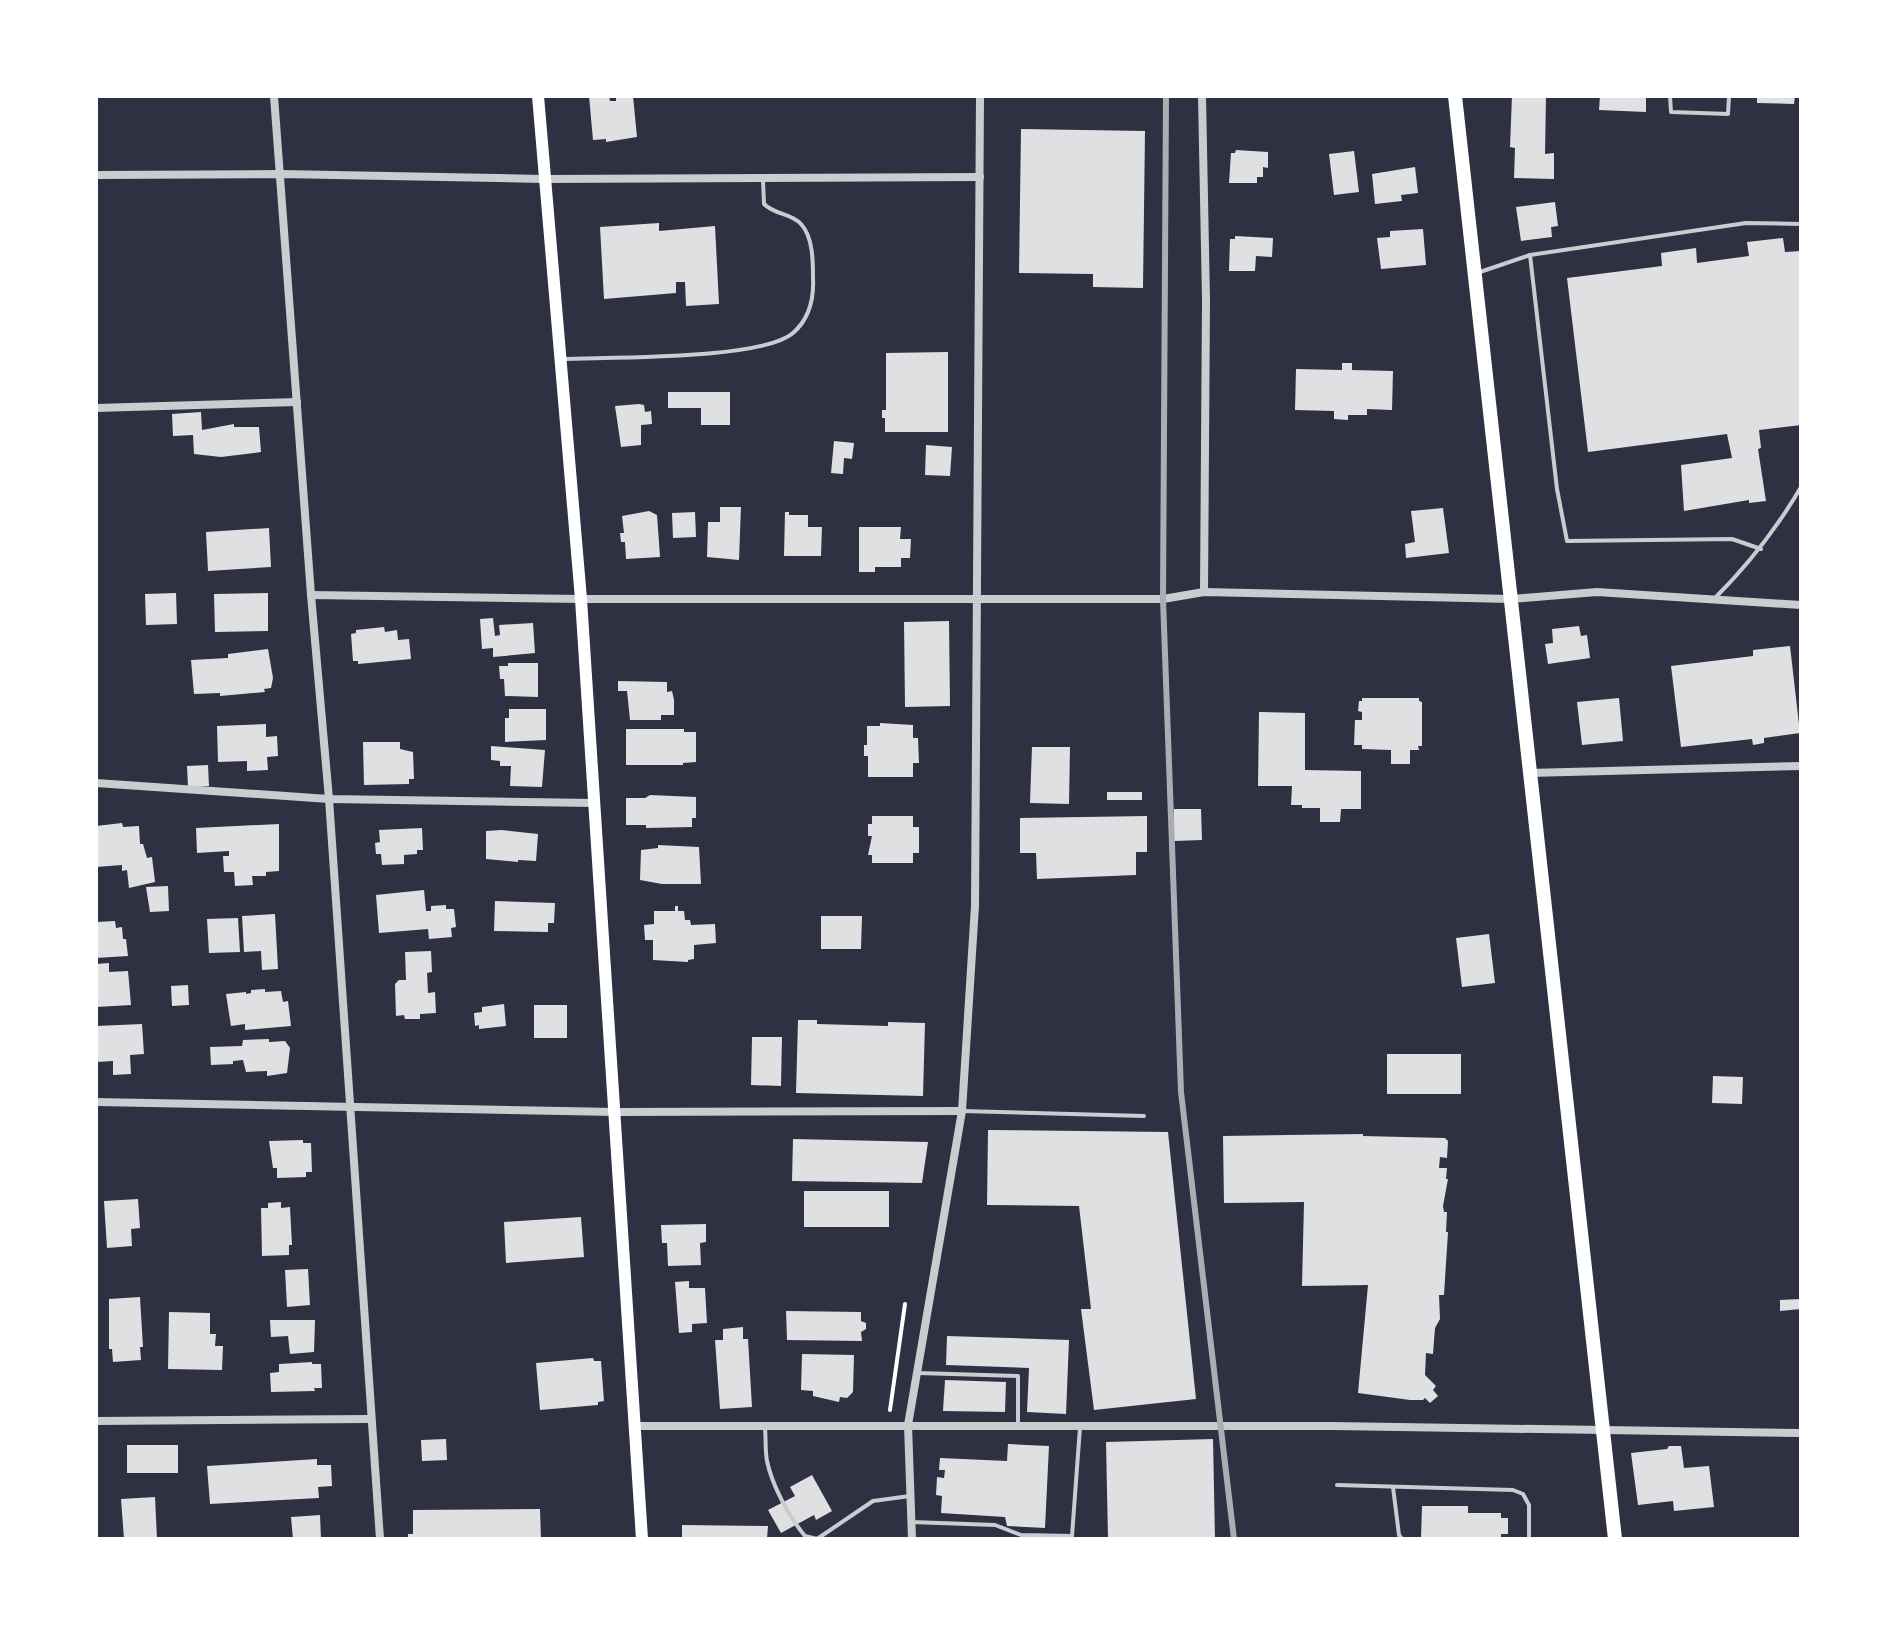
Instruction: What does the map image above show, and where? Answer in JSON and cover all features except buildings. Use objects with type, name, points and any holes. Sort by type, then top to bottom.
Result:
[{"type":"main road","points":[[538,96],[581,599],[642,1539]]},
{"type":"main road","points":[[1455,96],[1615,1539]]},
{"type":"street","points":[[274,96],[329,799],[380,1539]]},
{"type":"street","points":[[912,1539],[908,1425],[962,1111],[975,906],[980,96]]},
{"type":"street","points":[[1202,96],[1206,300],[1204,592]]},
{"type":"street","points":[[96,175],[280,174],[544,179],[980,177]]},
{"type":"street","points":[[96,408],[297,402]]},
{"type":"street","points":[[311,595],[979,600],[1163,599],[1204,592],[1511,599],[1597,592],[1801,605]]},
{"type":"street","points":[[1528,773],[1801,766]]},
{"type":"street","points":[[96,783],[329,799],[594,803]]},
{"type":"street","points":[[96,1102],[616,1112],[962,1111]]},
{"type":"street","points":[[96,1421],[371,1419]]},
{"type":"street","points":[[634,1426],[1333,1426],[1801,1433]]},
{"type":"lane","points":[[1670,96],[1671,112],[1728,114],[1729,96]]},
{"type":"lane","points":[[560,359],[736,352],[766,346],[791,335],[803,322],[814,297],[809,241],[801,225],[791,217],[771,212],[764,204],[763,178]]},
{"type":"lane","points":[[1475,274],[1530,255],[1746,223],[1801,224]]},
{"type":"lane","points":[[1530,255],[1557,489],[1567,541],[1732,539],[1761,549]]},
{"type":"lane","points":[[1714,599],[1761,549],[1788,512],[1801,487]]},
{"type":"lane","points":[[962,1111],[1144,1116]]},
{"type":"lane","points":[[918,1373],[1018,1376],[1018,1427]]},
{"type":"lane","points":[[765,1426],[767,1460],[784,1502],[805,1536],[817,1539],[878,1499],[910,1496]]},
{"type":"lane","points":[[911,1522],[995,1525],[1021,1535],[1072,1536],[1080,1427]]},
{"type":"lane","points":[[1337,1485],[1513,1490],[1523,1494],[1529,1505],[1529,1539]]},
{"type":"lane","points":[[1393,1487],[1402,1539]]},
{"type":"path","points":[[890,1410],[905,1304]]},
{"type":"railway","points":[[1166,96],[1163,599],[1181,1092],[1234,1539]]}]
